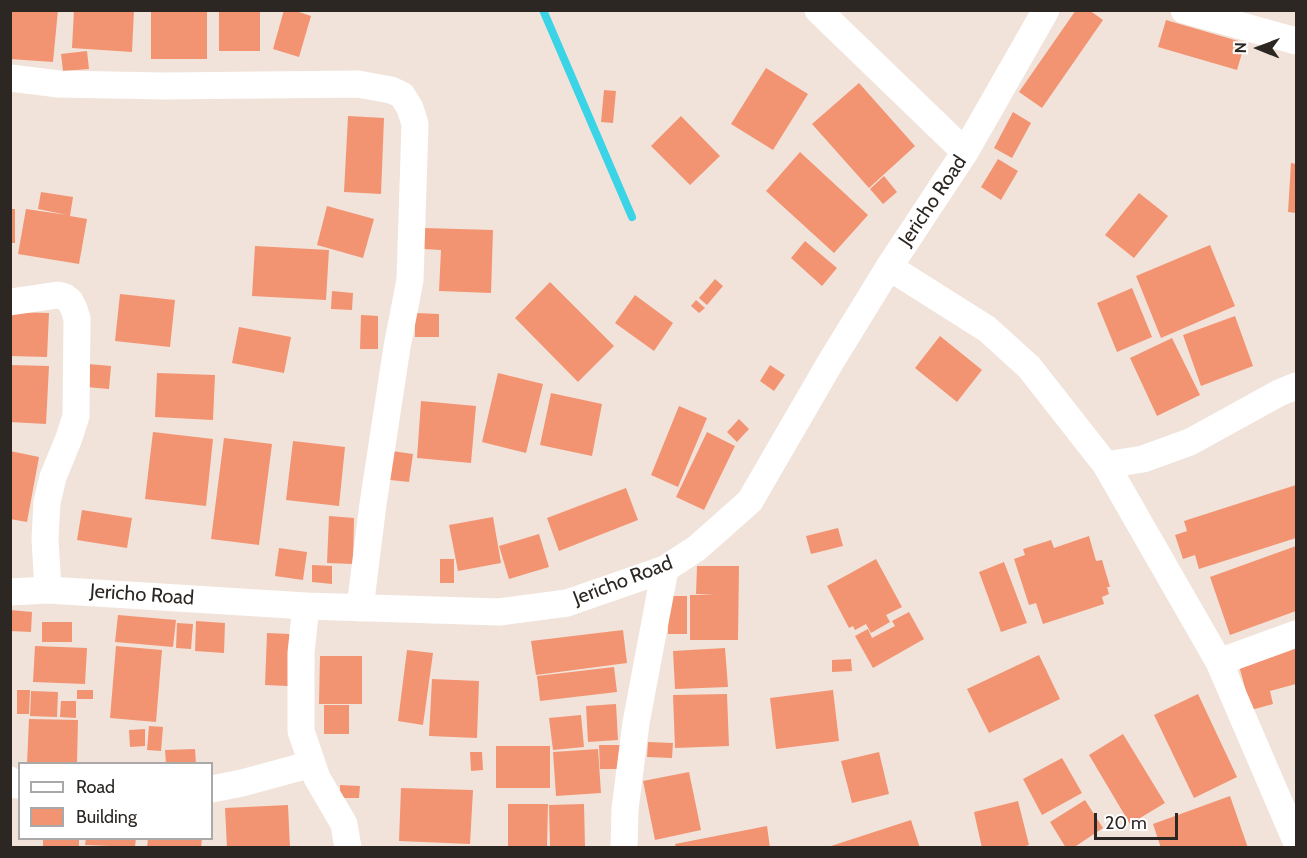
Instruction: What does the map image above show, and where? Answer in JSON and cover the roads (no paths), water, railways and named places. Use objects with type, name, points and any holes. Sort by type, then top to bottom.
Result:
[{"type":"street","points":[[818,10],[965,152]]},
{"type":"street","name":"Jericho Road","points":[[10,592],[48,590],[306,606],[499,612],[567,603],[664,569],[697,548],[750,501],[889,267],[965,152],[1046,10]]},
{"type":"street","points":[[1184,10],[1296,41]]},
{"type":"street","points":[[10,78],[59,84],[164,86],[358,84],[391,90],[402,95],[410,108],[415,124],[410,280],[378,470],[360,608]]},
{"type":"street","points":[[889,267],[987,330],[1029,367],[1106,465],[1219,662],[1296,841]]},
{"type":"street","points":[[10,302],[58,295],[70,301],[77,319],[76,416],[53,477],[47,502],[45,539],[48,590]]},
{"type":"street","points":[[1106,465],[1143,459],[1190,442],[1296,386]]},
{"type":"street","points":[[624,848],[625,809],[636,723],[664,569]]},
{"type":"street","points":[[306,606],[301,653],[301,731],[317,778],[344,824],[348,848]]},
{"type":"street","points":[[1219,662],[1296,634]]},
{"type":"street","points":[[213,789],[312,765]]},
{"type":"waterway","points":[[543,10],[632,217]]}]
